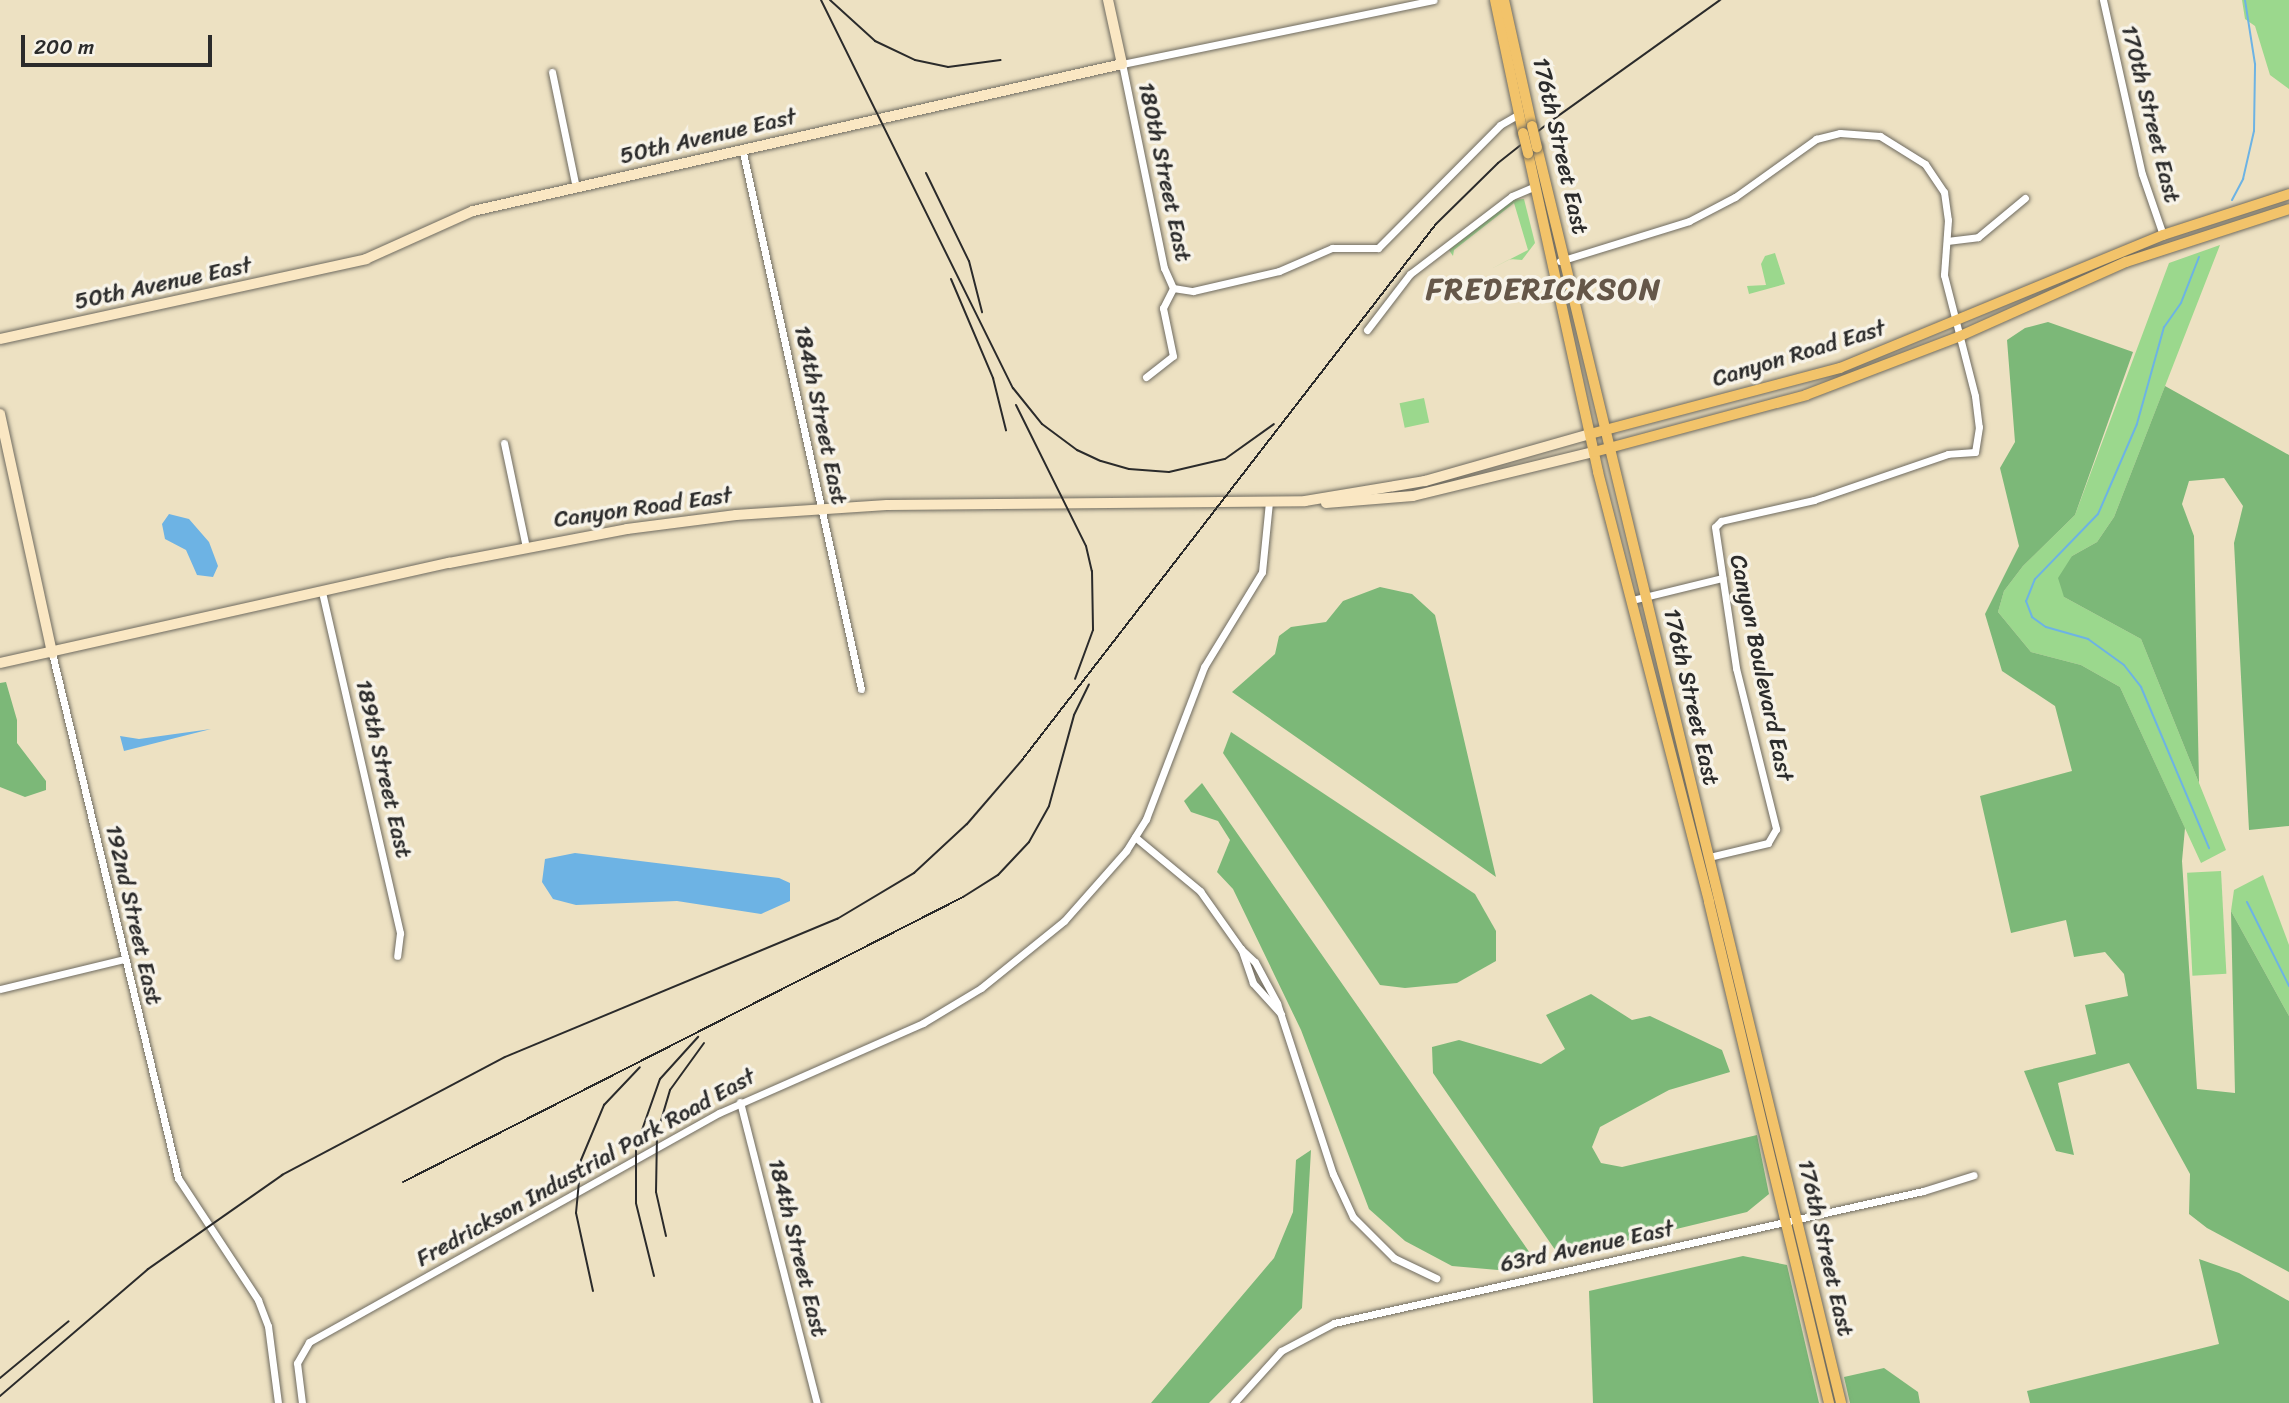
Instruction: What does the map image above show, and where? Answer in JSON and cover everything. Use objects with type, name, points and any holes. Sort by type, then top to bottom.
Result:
[{"type":"main road","name":"180th Street East","points":[[1108,0],[1122,64]]},
{"type":"main road","name":"176th Street East","points":[[1495,0],[1519,114],[1527,129]]},
{"type":"main road","name":"176th Street East","points":[[1504,0],[1532,150],[1566,260],[1613,448],[1646,597],[1774,1124],[1829,1403]]},
{"type":"main road","name":"50th Avenue East","points":[[0,340],[355,261],[462,215],[742,148],[1122,64]]},
{"type":"main road","name":"176th Street East","points":[[1532,150],[1535,186],[1594,452],[1753,1087],[1841,1403]]},
{"type":"main road","name":"Canyon Road East","points":[[1305,501],[1425,481],[1840,368],[2163,235],[2289,194]]},
{"type":"main road","name":"Canyon Road East","points":[[0,663],[526,547],[697,520],[820,509],[949,503],[1346,503],[1413,495],[1613,448],[1806,395],[1958,337],[2126,262],[2289,209]]},
{"type":"main road","points":[[2126,262],[2160,244],[2163,235]]},
{"type":"main road","name":"192nd Street East","points":[[0,414],[52,653]]},
{"type":"main road","points":[[1696,852],[1711,891],[1719,898]]},
{"type":"main road","points":[[1753,1087],[1769,1123],[1774,1124]]},
{"type":"street","name":"50th Avenue East","points":[[1122,64],[1433,0]]},
{"type":"street","name":"170th Street East","points":[[2103,0],[2142,174],[2163,235]]},
{"type":"street","name":"180th Street East","points":[[1122,64],[1164,268],[1173,288],[1163,308],[1172,356],[1146,377]]},
{"type":"street","points":[[552,72],[576,188]]},
{"type":"street","points":[[1173,288],[1193,291],[1279,271],[1332,248],[1366,251],[1382,246],[1500,125],[1519,114]]},
{"type":"street","points":[[1553,262],[1689,221],[1735,197],[1829,135],[1867,132],[1906,145],[1925,164],[1944,192],[1947,241],[1944,275],[1958,337]]},
{"type":"street","name":"184th Street East","points":[[742,148],[861,689]]},
{"type":"street","points":[[1367,330],[1410,274],[1512,196],[1535,186]]},
{"type":"street","points":[[1947,241],[1978,237],[2025,198]]},
{"type":"street","name":"Canyon Boulevard East","points":[[1709,857],[1774,838],[1776,826],[1736,668],[1713,534],[1721,521],[1814,500],[1948,454],[1975,452],[1979,427],[1975,396],[1958,337]]},
{"type":"street","points":[[504,443],[526,547]]},
{"type":"street","name":"Fredrickson Industrial Park Road East","points":[[302,1403],[299,1356],[313,1339],[740,1102],[901,1034],[981,988],[1064,920],[1135,837],[1155,798],[1204,667],[1262,572],[1269,502]]},
{"type":"street","points":[[1632,600],[1722,578]]},
{"type":"street","name":"189th Street East","points":[[323,592],[400,933],[397,956]]},
{"type":"street","name":"192nd Street East","points":[[52,653],[178,1178],[258,1300],[268,1326],[278,1403]]},
{"type":"street","points":[[1135,837],[1200,891],[1241,949],[1255,962],[1281,1014],[1333,1174],[1353,1217],[1394,1258],[1436,1279]]},
{"type":"street","points":[[0,989],[124,959]]},
{"type":"street","name":"184th Street East","points":[[740,1102],[817,1403]]},
{"type":"street","name":"63rd Avenue East","points":[[1234,1403],[1281,1351],[1334,1323],[1791,1220],[1974,1175]]},
{"type":"green space","points":[[2242,0],[2289,0],[2289,89],[2270,75],[2255,26],[2245,19]]},
{"type":"green space","points":[[1524,199],[1535,243],[1522,260],[1510,259],[1528,250],[1514,203],[1454,250],[1453,256],[1449,250],[1511,200]]},
{"type":"green space","points":[[2220,245],[2114,517],[2097,542],[2072,556],[2064,597],[2141,639],[2226,850],[2201,863],[2120,687],[2081,665],[2031,652],[1998,612],[2004,591],[2023,566],[2075,515],[2169,263]]},
{"type":"green space","points":[[1775,253],[1785,284],[1749,294],[1747,286],[1766,285],[1761,264],[1765,256]]},
{"type":"green space","points":[[2048,322],[2133,352],[2075,515],[2023,566],[2004,591],[1998,612],[2031,652],[2081,665],[2120,687],[2185,828],[2182,861],[2197,1089],[2235,1093],[2231,911],[2289,1016],[2289,1272],[2207,1228],[2189,1214],[2190,1174],[2129,1063],[2058,1083],[2074,1155],[2056,1151],[2024,1071],[2096,1054],[2085,1005],[2128,996],[2124,974],[2105,952],[2074,957],[2066,920],[2011,933],[1980,796],[2072,771],[2055,706],[2002,671],[1985,614],[2019,546],[2000,468],[2015,442],[2007,340],[2025,328]]},
{"type":"green space","points":[[2165,386],[2289,455],[2289,826],[2249,830],[2234,543],[2243,506],[2224,478],[2189,481],[2182,504],[2194,536],[2199,783],[2141,639],[2064,597],[2058,578],[2072,556],[2097,542],[2114,517]]},
{"type":"green space","points":[[1424,398],[1429,422],[1405,428],[1400,403]]},
{"type":"green space","points":[[1380,587],[1412,594],[1435,615],[1496,877],[1232,692],[1275,654],[1279,636],[1291,627],[1326,622],[1343,601]]},
{"type":"green space","points":[[6,682],[17,720],[17,743],[46,781],[46,790],[25,797],[0,787],[0,683]]},
{"type":"green space","points":[[1231,732],[1475,894],[1496,931],[1496,961],[1457,983],[1405,988],[1380,985],[1223,753]]},
{"type":"green space","points":[[1202,783],[1530,1253],[1526,1264],[1498,1270],[1452,1266],[1405,1241],[1369,1209],[1301,1030],[1233,889],[1217,872],[1230,840],[1218,821],[1191,812],[1184,801]]},
{"type":"green space","points":[[2221,871],[2226,974],[2192,976],[2187,873]]},
{"type":"green space","points":[[2263,875],[2289,945],[2289,1016],[2231,911],[2234,890]]},
{"type":"green space","points":[[1591,994],[1632,1020],[1650,1016],[1722,1050],[1730,1072],[1669,1090],[1600,1127],[1592,1147],[1601,1163],[1622,1167],[1757,1135],[1769,1194],[1747,1212],[1560,1257],[1433,1073],[1432,1047],[1459,1040],[1541,1064],[1565,1049],[1546,1015]]},
{"type":"green space","points":[[1311,1150],[1302,1308],[1209,1403],[1151,1403],[1274,1258],[1293,1212],[1296,1160]]},
{"type":"green space","points":[[1743,1256],[1787,1265],[1819,1403],[1593,1403],[1589,1291]]},
{"type":"green space","points":[[2199,1259],[2239,1273],[2289,1301],[2289,1403],[2030,1403],[2027,1391],[2219,1344]]},
{"type":"green space","points":[[1884,1368],[1918,1392],[1920,1403],[1850,1403],[1844,1377]]},
{"type":"water","points":[[169,514],[189,519],[209,542],[218,566],[213,577],[197,575],[186,550],[165,539],[162,524]]},
{"type":"water","points":[[211,729],[124,751],[120,736],[139,739]]},
{"type":"water","points":[[575,853],[779,878],[790,883],[790,901],[761,914],[677,901],[576,905],[553,899],[542,882],[545,859]]},
{"type":"waterway","points":[[2232,200],[2243,179],[2254,131],[2255,64],[2245,0]]},
{"type":"waterway","points":[[2199,257],[2181,303],[2164,327],[2137,424],[2098,514],[2035,579],[2026,601],[2032,617],[2046,627],[2088,639],[2124,665],[2141,687],[2209,848]]},
{"type":"waterway","points":[[2247,902],[2289,986]]},
{"type":"railway","points":[[821,0],[1013,388],[1042,424],[1077,450],[1101,461],[1129,469],[1169,472],[1225,459],[1274,424]]},
{"type":"railway","points":[[830,0],[875,41],[915,60],[948,67],[1001,60]]},
{"type":"railway","points":[[0,1396],[148,1269],[282,1175],[505,1057],[837,919],[914,873],[967,824],[1022,760],[1436,224],[1498,163],[1551,121],[1720,0]]},
{"type":"railway","points":[[926,173],[969,261],[982,312]]},
{"type":"railway","points":[[951,279],[993,378],[1006,430]]},
{"type":"railway","points":[[1016,405],[1086,546],[1092,571],[1093,630],[1075,679]]},
{"type":"railway","points":[[403,1182],[963,897],[998,875],[1029,842],[1049,806],[1074,715],[1089,684]]},
{"type":"railway","points":[[654,1276],[636,1203],[636,1147],[660,1079],[698,1037]]},
{"type":"railway","points":[[666,1236],[656,1192],[657,1134],[670,1090],[704,1043]]},
{"type":"railway","points":[[593,1291],[576,1213],[581,1160],[604,1105],[640,1067]]},
{"type":"railway","points":[[0,1378],[69,1321]]},
{"type":"district","name":"FREDERICKSON","points":[[1544,289]]}]
